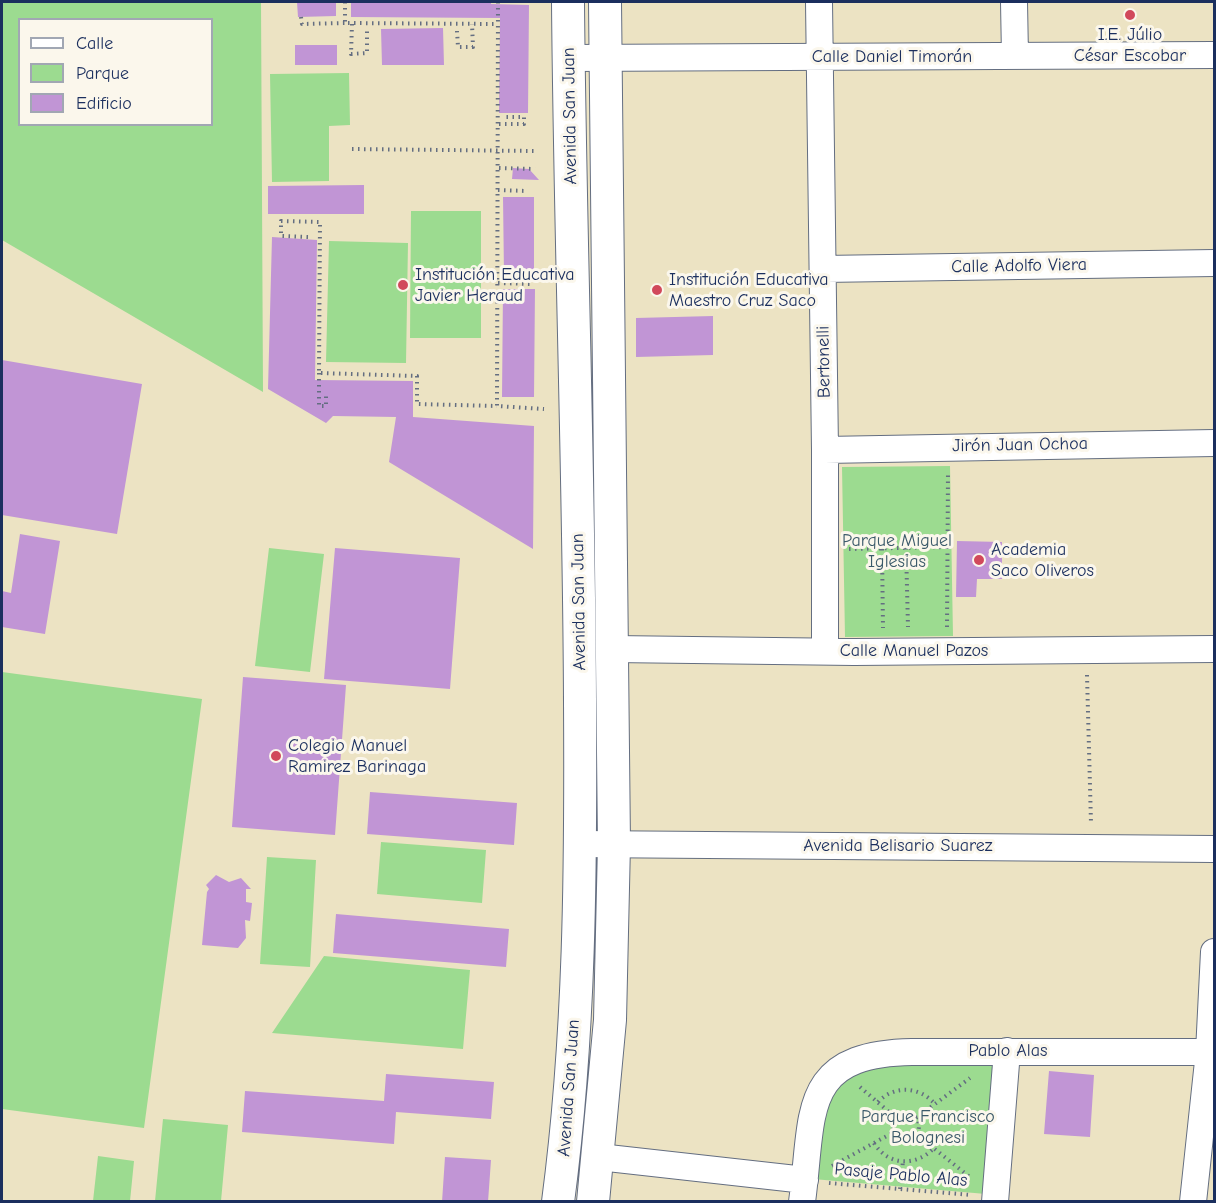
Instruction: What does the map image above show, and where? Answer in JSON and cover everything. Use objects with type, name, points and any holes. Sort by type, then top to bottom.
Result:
[{"type":"main road","name":"Avenida San Juan","points":[[558,1202],[575,1018],[581,844],[580,632],[568,2]]},
{"type":"main road","name":"Avenida San Juan","points":[[593,1202],[610,1020],[615,844],[605,2]]},
{"type":"street","name":"Bertonelli","points":[[819,2],[825,450],[825,651]]},
{"type":"street","points":[[1014,2],[1015,56]]},
{"type":"street","name":"Calle Daniel Timorán","points":[[569,58],[1215,55]]},
{"type":"street","name":"Calle Adolfo Viera","points":[[823,269],[1215,263]]},
{"type":"street","name":"Jirón Juan Ochoa","points":[[825,450],[1215,443]]},
{"type":"street","name":"Calle Manuel Pazos","points":[[613,649],[947,652],[1215,649]]},
{"type":"street","name":"Avenida Belisario Suarez","points":[[581,844],[1215,849]]},
{"type":"street","points":[[1193,1202],[1209,1052],[1215,952]]},
{"type":"street","points":[[995,1199],[1007,1050]]},
{"type":"street","name":"Pablo Alas","points":[[803,1191],[812,1112],[821,1089],[838,1068],[858,1058],[880,1052],[1007,1050],[1209,1052]]},
{"type":"street","points":[[599,1157],[803,1191]]},
{"type":"path","points":[[345,2],[345,23]]},
{"type":"path","points":[[497,406],[498,2]]},
{"type":"path","points":[[302,17],[302,24],[498,24]]},
{"type":"path","points":[[352,24],[351,54],[367,53],[367,31]]},
{"type":"path","points":[[457,31],[458,47],[473,47],[472,24]]},
{"type":"path","points":[[499,124],[524,124],[524,117],[502,117]]},
{"type":"path","points":[[352,149],[536,152]]},
{"type":"path","points":[[499,168],[535,169]]},
{"type":"path","points":[[498,190],[527,191]]},
{"type":"path","points":[[308,237],[281,236],[281,221],[320,222],[319,406],[326,406],[326,394]]},
{"type":"path","points":[[498,283],[532,284]]},
{"type":"path","points":[[319,373],[417,376],[417,404],[544,409]]},
{"type":"path","points":[[947,652],[948,446]]},
{"type":"path","points":[[846,538],[847,560]]},
{"type":"path","points":[[882,548],[883,635]]},
{"type":"path","points":[[906,548],[909,634]]},
{"type":"path","points":[[847,549],[948,548]]},
{"type":"path","points":[[1087,652],[1092,848]]},
{"type":"path","points":[[916,1118],[1007,1050]]},
{"type":"path","points":[[838,1068],[896,1118]]},
{"type":"path","points":[[878,1102],[892,1092],[908,1090],[921,1093],[935,1104]]},
{"type":"path","points":[[905,1113],[916,1118],[919,1126],[916,1134],[904,1139],[894,1132],[893,1123],[896,1118],[905,1113]]},
{"type":"path","points":[[803,1191],[894,1132]]},
{"type":"path","points":[[916,1134],[995,1199]]},
{"type":"path","points":[[874,1143],[885,1156],[903,1161],[920,1159],[934,1148]]},
{"type":"path","points":[[900,1189],[903,1161]]},
{"type":"path","name":"Pasaje Pablo Alas","points":[[803,1191],[900,1189],[995,1199]]},
{"type":"green space","points":[[2,2],[261,2],[263,392],[2,240]]},
{"type":"green space","points":[[349,73],[350,125],[329,126],[329,181],[272,182],[270,74]]},
{"type":"green space","points":[[411,211],[481,211],[481,338],[410,338]]},
{"type":"green space","points":[[329,241],[408,243],[406,363],[326,362]]},
{"type":"green space","name":"Parque Miguel Iglesias","points":[[950,466],[953,636],[845,637],[842,467]]},
{"type":"green space","points":[[269,548],[324,554],[310,672],[255,666]]},
{"type":"green space","points":[[2,672],[202,699],[144,1128],[2,1109]]},
{"type":"green space","points":[[381,842],[486,850],[482,903],[377,894]]},
{"type":"green space","points":[[267,857],[316,860],[310,967],[260,964]]},
{"type":"green space","points":[[324,956],[470,970],[463,1049],[272,1033]]},
{"type":"green space","name":"Parque Francisco Bolognesi","points":[[996,1064],[986,1194],[813,1179],[822,1112],[845,1077],[884,1065]]},
{"type":"green space","points":[[163,1119],[228,1125],[221,1201],[155,1201]]},
{"type":"green space","points":[[98,1156],[134,1161],[130,1201],[93,1201]]},
{"type":"building","points":[[297,2],[336,2],[336,16],[298,17]]},
{"type":"building","points":[[351,2],[491,2],[491,4],[529,5],[528,113],[499,113],[500,18],[351,17]]},
{"type":"building","points":[[443,28],[444,65],[382,65],[381,29]]},
{"type":"building","points":[[295,45],[337,45],[337,65],[295,65]]},
{"type":"building","points":[[513,168],[529,169],[539,180],[512,179]]},
{"type":"building","points":[[364,185],[364,214],[268,214],[268,186]]},
{"type":"building","points":[[503,197],[534,197],[534,275],[504,275]]},
{"type":"building","points":[[272,237],[317,240],[315,380],[413,381],[413,417],[534,426],[533,549],[389,462],[396,417],[333,416],[326,423],[268,389]]},
{"type":"building","points":[[503,289],[535,289],[534,397],[502,397]]},
{"type":"building","points":[[713,316],[713,355],[636,357],[636,318]]},
{"type":"building","points":[[2,360],[142,384],[117,534],[2,515]]},
{"type":"building","points":[[20,534],[60,541],[45,634],[2,627],[2,591],[11,593]]},
{"type":"building","name":"Academia Saco Oliveros","points":[[957,541],[1002,542],[1002,579],[977,579],[976,597],[956,597]]},
{"type":"building","points":[[335,548],[460,558],[450,689],[324,679]]},
{"type":"building","points":[[243,677],[346,685],[335,835],[232,827]]},
{"type":"building","points":[[370,792],[517,803],[514,845],[367,834]]},
{"type":"building","points":[[216,875],[229,882],[241,878],[251,889],[246,889],[246,902],[252,903],[250,921],[245,920],[246,938],[238,948],[202,945],[209,889],[206,885]]},
{"type":"building","points":[[336,914],[509,929],[506,967],[333,953]]},
{"type":"building","points":[[1049,1071],[1094,1075],[1090,1137],[1044,1134]]},
{"type":"building","points":[[386,1074],[494,1082],[491,1119],[396,1112],[394,1144],[242,1132],[245,1091],[384,1101]]},
{"type":"building","points":[[445,1157],[491,1160],[488,1202],[442,1202]]},
{"type":"place","name":"I.E. Júlio César Escobar","points":[[1130,15]]},
{"type":"place","name":"Institución Educativa Javier Heraud","points":[[403,285]]},
{"type":"place","name":"Institución Educativa Maestro Cruz Saco","points":[[657,290]]},
{"type":"place","name":"Academia Saco Oliveros","points":[[979,560]]},
{"type":"place","name":"Colegio Manuel Ramirez Barinaga","points":[[276,756]]}]
